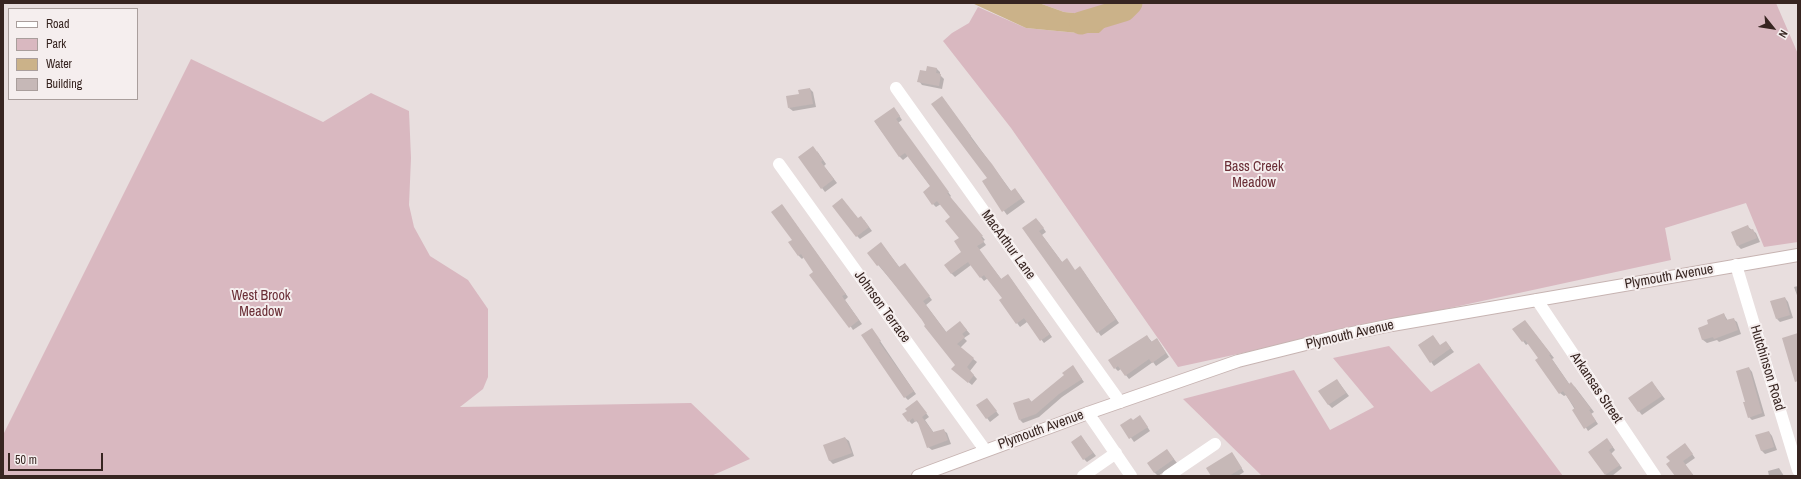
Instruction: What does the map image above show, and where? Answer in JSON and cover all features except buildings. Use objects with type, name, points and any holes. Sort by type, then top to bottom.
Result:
[{"type":"street","name":"MacArthur Lane","points":[[896,88],[1120,402]]},
{"type":"street","name":"Johnson Terrace","points":[[779,164],[985,450]]},
{"type":"street","name":"Plymouth Avenue","points":[[918,476],[1088,413],[1238,362],[1338,336],[1392,325],[1798,255]]},
{"type":"street","name":"Hutchinson Road","points":[[1736,265],[1798,470]]},
{"type":"street","name":"Arkansas Street","points":[[1537,300],[1655,476]]},
{"type":"street","points":[[1088,413],[1131,476]]},
{"type":"street","points":[[1168,476],[1215,444]]},
{"type":"street","points":[[1083,476],[1116,453]]},
{"type":"green space","name":"Bass Creek Meadow","points":[[1039,3],[1776,3],[1798,54],[1798,242],[1764,247],[1746,203],[1665,228],[1671,260],[1178,367],[1011,128],[943,41],[952,33],[969,23],[978,7],[1026,28],[1078,33],[1099,33],[1109,9],[1083,14],[1064,12]]},
{"type":"green space","name":"West Brook Meadow","points":[[191,59],[323,122],[371,93],[409,111],[411,158],[409,205],[414,227],[430,256],[468,280],[488,309],[488,377],[483,389],[460,407],[691,403],[750,459],[711,476],[3,476],[3,435]]},
{"type":"green space","points":[[1389,346],[1431,392],[1479,363],[1563,476],[1262,476],[1183,399],[1294,370],[1330,430],[1374,407],[1333,358]]},
{"type":"water","points":[[972,3],[1039,3],[1064,12],[1083,14],[1109,9],[1112,15],[1109,23],[1099,33],[1078,33],[1026,28]]},
{"type":"waterway","points":[[1081,23],[1124,10],[1131,3]]}]
